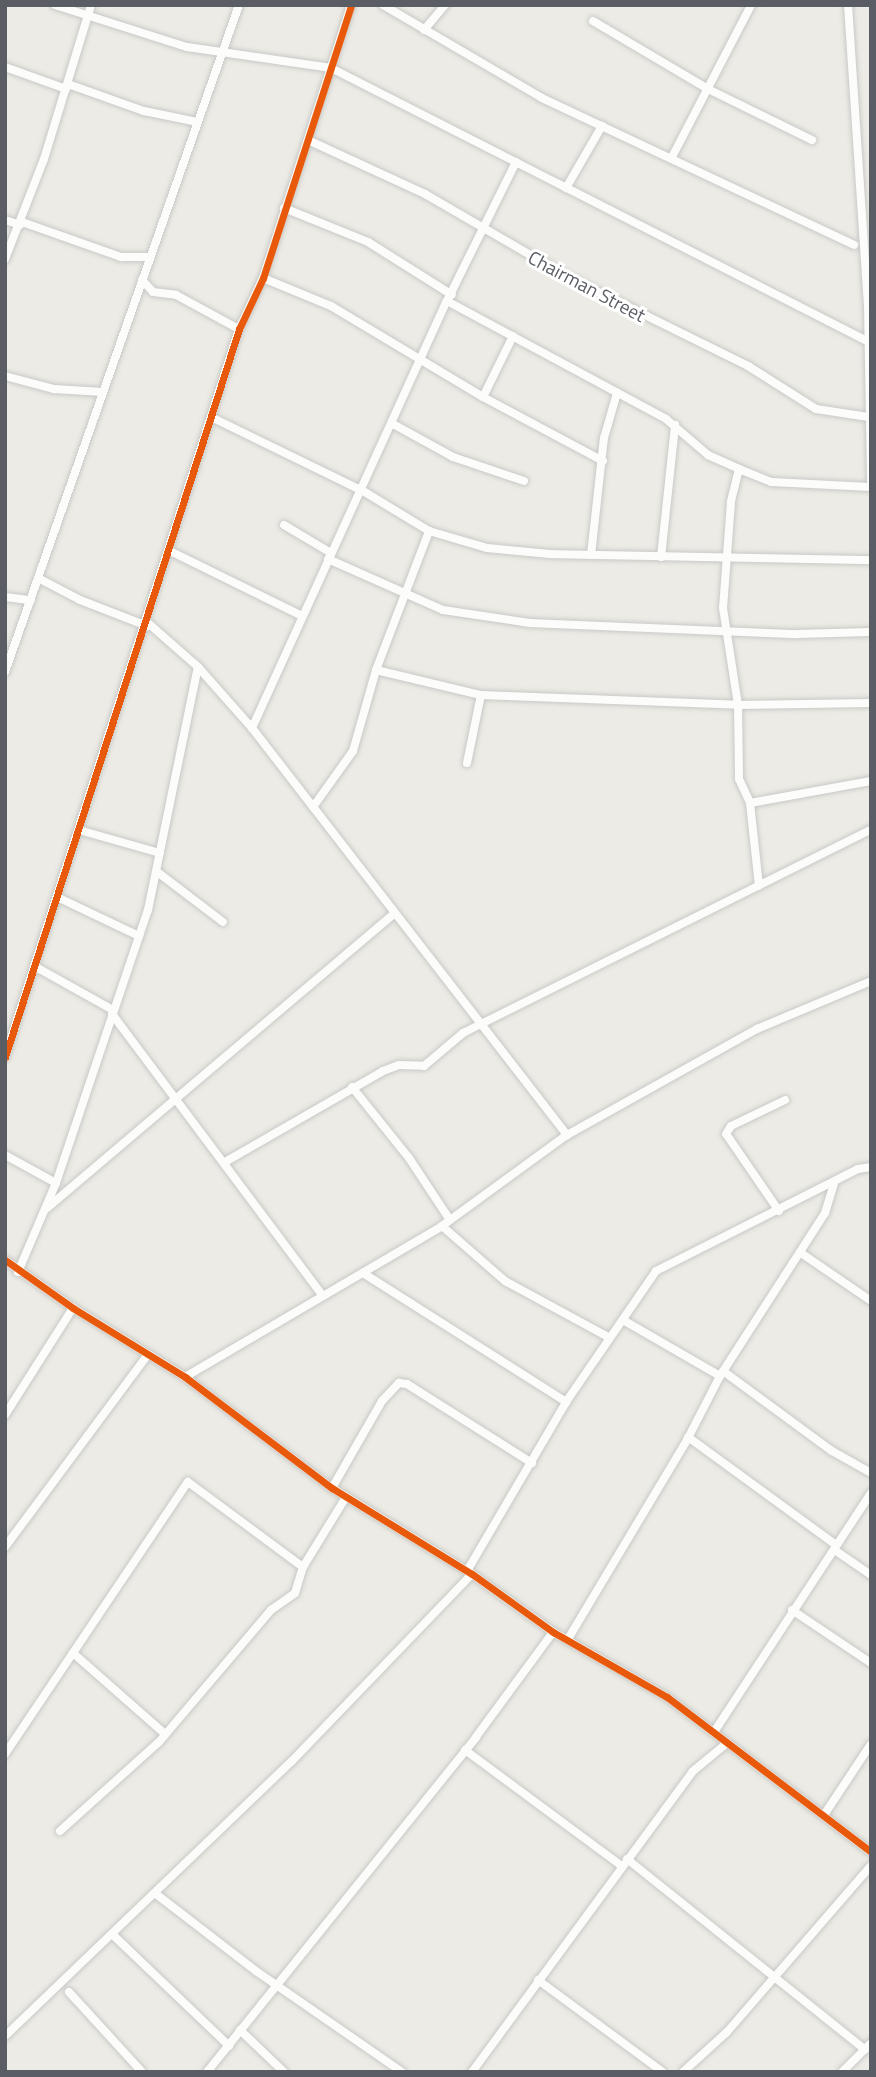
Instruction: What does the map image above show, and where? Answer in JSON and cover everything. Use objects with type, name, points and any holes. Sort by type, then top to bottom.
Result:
[{"type":"street","points":[[55,5],[154,39],[221,54],[331,68],[869,342]]},
{"type":"street","points":[[5,259],[21,223],[67,87],[91,5]]},
{"type":"street","points":[[6,667],[239,5]]},
{"type":"street","points":[[5,1057],[147,625],[239,329],[263,278],[284,208],[310,141],[351,5]]},
{"type":"street","points":[[383,5],[542,98],[854,245]]},
{"type":"street","points":[[424,30],[445,5]]},
{"type":"street","points":[[672,157],[751,5]]},
{"type":"street","points":[[284,208],[368,243],[450,298],[513,336],[675,425],[708,454],[739,469],[771,481],[871,484],[868,417],[871,382],[868,226],[859,158],[848,5]]},
{"type":"street","points":[[593,21],[708,89],[812,140]]},
{"type":"street","points":[[5,67],[144,111],[197,122]]},
{"type":"street","points":[[566,188],[602,126]]},
{"type":"street","name":"Chairman Street","points":[[310,141],[425,194],[483,230],[748,366],[816,409],[868,417]]},
{"type":"street","points":[[859,158],[871,156]]},
{"type":"street","points":[[252,728],[450,298],[516,162]]},
{"type":"street","points":[[5,220],[121,257],[150,257]]},
{"type":"street","points":[[263,278],[331,306],[483,397],[603,461]]},
{"type":"street","points":[[142,280],[153,292],[176,295],[239,329]]},
{"type":"street","points":[[483,397],[513,336]]},
{"type":"street","points":[[5,376],[54,389],[103,392]]},
{"type":"street","points":[[591,555],[592,513],[617,393]]},
{"type":"street","points":[[211,417],[363,491],[429,531],[488,548],[726,560],[871,560]]},
{"type":"street","points":[[393,424],[453,457],[524,481]]},
{"type":"street","points":[[661,557],[675,425]]},
{"type":"street","points":[[739,469],[726,560],[725,632],[738,705],[740,779],[750,803],[759,886]]},
{"type":"street","points":[[284,525],[330,556],[403,594],[443,610],[530,622],[725,632],[871,632]]},
{"type":"street","points":[[313,807],[354,751],[376,670],[429,531]]},
{"type":"street","points":[[170,551],[302,616]]},
{"type":"street","points":[[38,578],[80,600],[147,625],[198,667],[252,728],[568,1135]]},
{"type":"street","points":[[5,597],[31,600]]},
{"type":"street","points":[[198,667],[160,853],[139,936],[46,1209],[10,1267],[185,1377],[332,1489],[469,1572],[553,1632],[648,1684],[871,1852]]},
{"type":"street","points":[[376,670],[481,695],[738,705],[871,703]]},
{"type":"street","points":[[467,763],[481,695]]},
{"type":"street","points":[[750,803],[871,781]]},
{"type":"street","points":[[79,830],[160,853]]},
{"type":"street","points":[[225,1162],[352,1087],[399,1065],[424,1066],[454,1039],[871,830]]},
{"type":"street","points":[[156,871],[223,922]]},
{"type":"street","points":[[57,897],[139,936]]},
{"type":"street","points":[[46,1209],[394,914]]},
{"type":"street","points":[[34,966],[112,1012],[323,1296]]},
{"type":"street","points":[[185,1377],[442,1226],[568,1135],[757,1029],[871,981]]},
{"type":"street","points":[[352,1087],[410,1158],[450,1220]]},
{"type":"street","points":[[779,1211],[726,1134],[731,1126],[785,1100]]},
{"type":"street","points":[[5,1155],[56,1183]]},
{"type":"street","points":[[5,2036],[156,1894],[469,1572],[566,1402],[656,1271],[834,1184],[858,1169],[871,1167]]},
{"type":"street","points":[[568,1639],[688,1437],[721,1374],[825,1213],[834,1184]]},
{"type":"street","points":[[442,1226],[505,1281],[610,1338]]},
{"type":"street","points":[[801,1253],[871,1301]]},
{"type":"street","points":[[363,1273],[566,1402]]},
{"type":"street","points":[[5,1415],[73,1308]]},
{"type":"street","points":[[623,1320],[721,1374],[832,1451],[871,1474]]},
{"type":"street","points":[[5,1547],[148,1356]]},
{"type":"street","points":[[332,1489],[382,1401],[399,1383],[407,1384],[532,1462]]},
{"type":"street","points":[[688,1437],[871,1575]]},
{"type":"street","points":[[5,1754],[188,1482],[303,1567]]},
{"type":"street","points":[[714,1732],[871,1493]]},
{"type":"street","points":[[60,1831],[165,1734],[271,1610],[295,1594],[303,1567],[345,1497]]},
{"type":"street","points":[[792,1610],[871,1663]]},
{"type":"street","points":[[207,2072],[465,1750],[553,1632]]},
{"type":"street","points":[[73,1653],[165,1734]]},
{"type":"street","points":[[472,2072],[624,1862],[693,1772],[727,1742]]},
{"type":"street","points":[[824,1815],[870,1745]]},
{"type":"street","points":[[465,1750],[624,1862],[868,2047],[842,2072]]},
{"type":"street","points":[[683,2072],[776,1976],[871,1866]]},
{"type":"street","points":[[156,1894],[276,1984],[402,2072]]},
{"type":"street","points":[[112,1934],[229,2046]]},
{"type":"street","points":[[538,1980],[663,2072]]},
{"type":"street","points":[[69,1992],[142,2072]]},
{"type":"street","points":[[240,2030],[284,2072]]},
{"type":"cycle path","points":[[5,1057],[239,329],[263,278],[351,5]]},
{"type":"cycle path","points":[[5,1260],[73,1308],[185,1377],[332,1488],[472,1574],[553,1632],[667,1697],[871,1852]]}]
